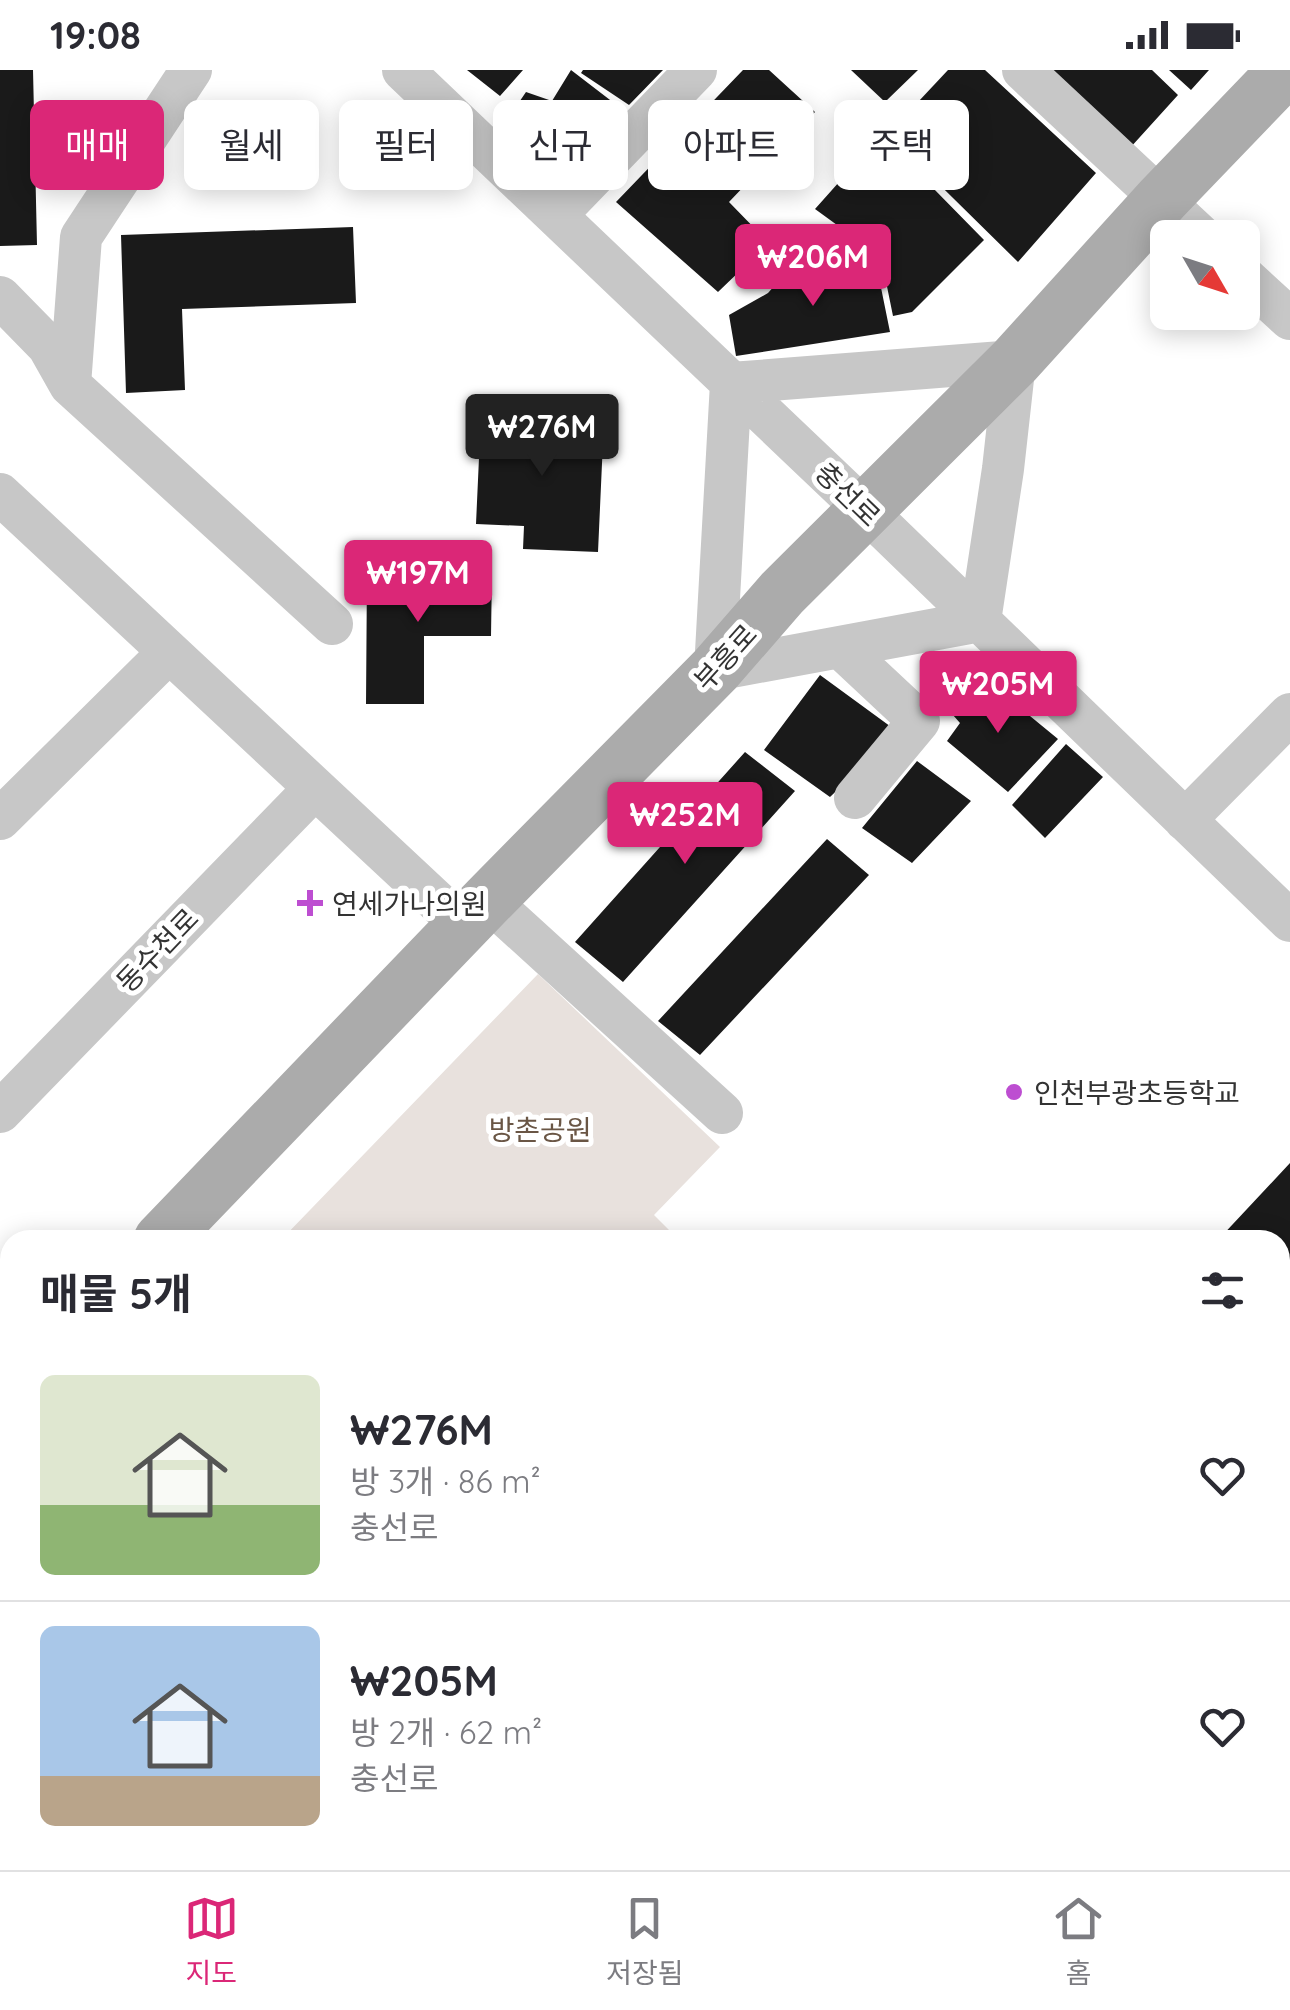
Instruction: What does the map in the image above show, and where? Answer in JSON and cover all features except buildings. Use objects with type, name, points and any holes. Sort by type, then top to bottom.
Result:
[{"type":"main road","name":"부흥로","points":[[171,1230],[715,670],[782,593],[1015,361],[1286,70]]},
{"type":"street","points":[[70,385],[81,237],[191,70]]},
{"type":"street","name":"충선로","points":[[403,70],[1290,921]]},
{"type":"street","points":[[556,215],[696,70]]},
{"type":"street","points":[[1023,70],[1183,220]]},
{"type":"street","points":[[1260,292],[1290,320]]},
{"type":"street","points":[[0,297],[48,346],[70,385],[332,624]]},
{"type":"street","points":[[1015,361],[980,621],[715,670],[732,382],[1015,361]]},
{"type":"street","points":[[0,494],[315,788],[722,1113]]},
{"type":"street","points":[[842,649],[920,721],[855,798]]},
{"type":"street","points":[[0,819],[169,652]]},
{"type":"street","points":[[1185,820],[1290,714]]},
{"type":"street","name":"동수천로","points":[[0,1112],[315,788]]},
{"type":"green space","name":"방촌공원","points":[[538,974],[720,1147],[654,1215],[669,1230],[291,1230]]},
{"type":"place","name":"연세가나의원","points":[[310,903]]},
{"type":"place","name":"인천부광초등학교","points":[[1014,1092]]}]
